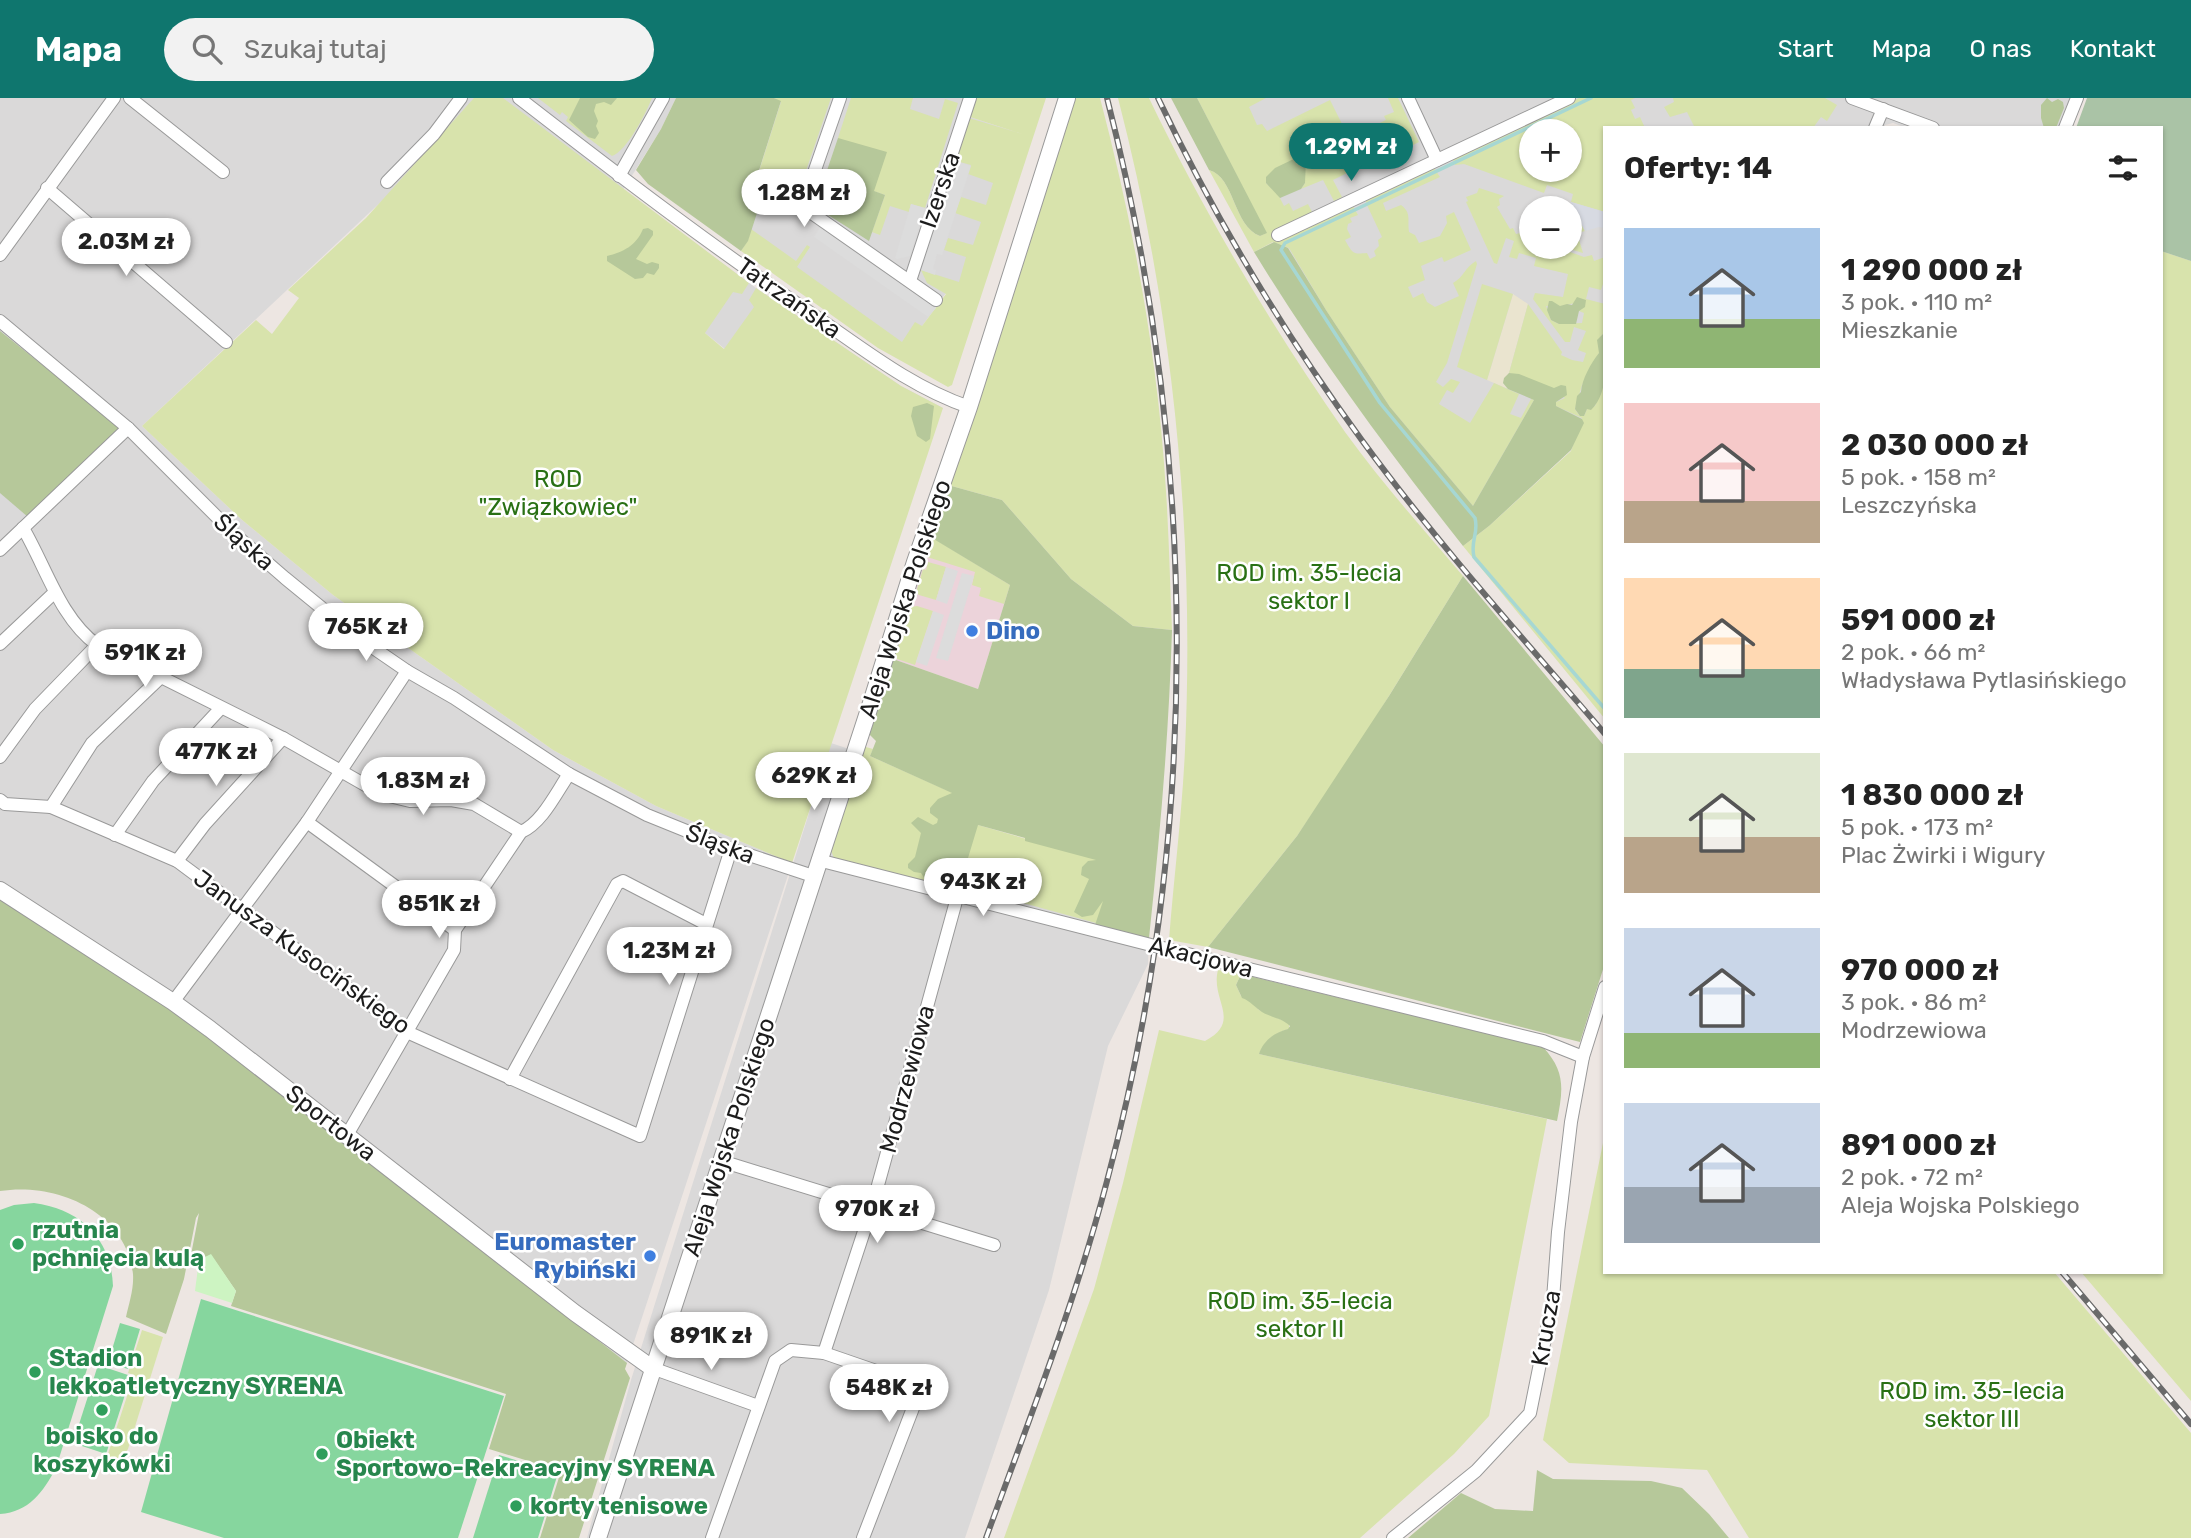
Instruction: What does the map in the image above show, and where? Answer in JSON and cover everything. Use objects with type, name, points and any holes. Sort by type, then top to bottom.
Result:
[{"type":"street","points":[[0,255],[114,98]]},
{"type":"street","points":[[130,98],[223,172]]},
{"type":"street","points":[[387,182],[434,134],[461,98]]},
{"type":"street","name":"Tatrzańska","points":[[519,98],[714,246],[895,370],[940,396],[969,407]]},
{"type":"street","points":[[619,176],[663,98]]},
{"type":"street","points":[[806,209],[808,190],[840,98]]},
{"type":"street","name":"Izerska","points":[[910,281],[970,98]]},
{"type":"street","name":"Aleja Wojska Polskiego","points":[[598,1538],[1068,98]]},
{"type":"street","points":[[1408,98],[1437,160]]},
{"type":"street","points":[[1278,235],[1569,98]]},
{"type":"street","points":[[1852,98],[1928,126]]},
{"type":"street","points":[[2066,126],[2077,98]]},
{"type":"street","points":[[1876,126],[1883,109]]},
{"type":"street","points":[[47,188],[226,342]]},
{"type":"street","points":[[778,194],[806,209],[936,300]]},
{"type":"street","name":"Śląska","points":[[0,321],[128,428],[192,494],[250,547],[356,636],[407,671],[454,698],[569,775],[647,816],[730,849],[813,876]]},
{"type":"street","points":[[0,550],[128,428]]},
{"type":"street","points":[[23,528],[55,592],[85,636],[97,645],[220,709],[283,738],[381,794],[396,799],[451,800],[474,804],[521,832]]},
{"type":"street","points":[[0,644],[55,592]]},
{"type":"street","points":[[0,758],[35,709],[97,645]]},
{"type":"street","points":[[173,1002],[307,822],[407,671]]},
{"type":"street","points":[[51,807],[92,743],[160,678]]},
{"type":"street","points":[[116,835],[153,781],[220,709]]},
{"type":"street","points":[[177,861],[205,824],[283,738]]},
{"type":"street","points":[[347,1135],[454,950],[455,930],[521,832],[529,829],[536,821],[569,775]]},
{"type":"street","name":"Janusza Kusocińskiego","points":[[0,800],[5,804],[51,807],[177,861],[407,1032],[640,1136],[706,924]]},
{"type":"street","points":[[307,822],[455,930]]},
{"type":"street","points":[[510,1079],[617,884],[623,881],[706,924],[730,849]]},
{"type":"street","name":"Akacjowa","points":[[818,860],[1543,1041],[1583,1058]]},
{"type":"street","name":"Sportowa","points":[[0,890],[173,1002],[575,1313],[653,1368]]},
{"type":"street","name":"Modrzewiowa","points":[[824,1353],[872,1206],[958,894]]},
{"type":"street","name":"Krucza","points":[[1393,1538],[1476,1471],[1530,1413],[1553,1299],[1571,1122],[1583,1058],[1603,993]]},
{"type":"street","points":[[721,1161],[994,1245]]},
{"type":"street","points":[[712,1538],[775,1361],[791,1350],[824,1353],[914,1384],[918,1395],[863,1538]]},
{"type":"street","points":[[653,1368],[758,1406]]},
{"type":"shaded area","points":[[0,98],[676,98],[661,129],[623,190],[756,288],[901,386],[943,408],[754,372],[705,333],[401,183],[142,426],[241,519],[333,595],[553,750],[656,806],[792,863],[627,1363],[203,1031],[0,898]]},
{"type":"shaded area","points":[[774,98],[975,98],[970,117],[1022,134],[970,300],[946,293],[904,351],[748,241],[756,181],[781,101]]},
{"type":"shaded area","points":[[1194,98],[1685,98],[1698,126],[1603,126],[1603,128],[1582,130],[1582,119],[1519,119],[1519,182],[1582,182],[1582,168],[1603,163],[1603,415],[1590,410],[1571,450],[1489,526],[1390,407],[1326,310],[1267,233]]},
{"type":"shaded area","points":[[1811,98],[2083,98],[2069,126],[1901,126],[1893,123],[1885,126],[1774,126]]},
{"type":"shaded area","points":[[956,161],[971,166],[942,255],[937,254],[933,269],[936,270],[935,275],[921,270]]},
{"type":"shaded area","points":[[911,204],[925,208],[910,256],[897,259],[895,258]]},
{"type":"shaded area","points":[[1582,205],[1603,211],[1603,228],[1585,231],[1582,226]]},
{"type":"shaded area","points":[[821,226],[936,308],[928,317],[814,237]]},
{"type":"shaded area","points":[[1513,294],[1528,304],[1509,373],[1503,383],[1508,389],[1487,380]]},
{"type":"shaded area","points":[[932,538],[1010,585],[978,689],[893,659]]},
{"type":"shaded area","points":[[946,567],[958,571],[947,604],[936,600]]},
{"type":"shaded area","points":[[962,573],[974,576],[948,661],[936,658]]},
{"type":"shaded area","points":[[933,611],[944,615],[927,666],[916,662]]},
{"type":"shaded area","points":[[831,743],[870,756],[1124,933],[1149,938],[1148,964],[1108,1046],[1049,1290],[965,1538],[587,1538],[631,1380]]},
{"type":"green space","name":"ROD \"Związkowiec\"","points":[[474,98],[503,98],[749,283],[742,294],[733,292],[705,333],[724,349],[754,307],[749,300],[756,288],[901,386],[943,408],[792,863],[656,806],[553,750],[333,595],[241,519],[142,426],[256,320],[272,334],[299,298],[288,290],[366,218]]},
{"type":"green space","points":[[538,98],[652,98],[630,139],[612,156],[566,121],[568,117],[562,112],[560,115]]},
{"type":"green space","points":[[580,98],[617,98],[611,105],[604,102],[596,104],[594,111],[599,133],[595,139],[588,137],[569,120]]},
{"type":"green space","points":[[676,98],[774,98],[781,101],[756,180],[766,185],[748,241],[741,251],[648,184],[636,170]]},
{"type":"green space","points":[[774,98],[831,98],[798,194],[790,196],[756,181],[781,102]]},
{"type":"green space","points":[[851,98],[913,98],[910,109],[939,119],[945,99],[958,103],[925,208],[911,204],[909,212],[890,206],[880,235],[872,232],[885,195],[873,191],[838,138]]},
{"type":"green space","points":[[975,98],[1046,98],[952,385],[948,387],[878,348],[741,251],[751,229],[796,261],[807,245],[810,247],[797,267],[902,342],[915,322],[922,326],[946,294],[927,283],[921,270],[959,282],[966,257],[944,250],[948,238],[973,245],[981,222],[955,213],[961,197],[986,205],[993,183],[968,174],[971,165],[956,161],[969,118],[1022,134],[970,117]]},
{"type":"green space","points":[[1074,98],[1100,98],[1134,244],[1151,342],[1162,441],[1172,630],[1133,626],[1071,579],[1002,500],[948,485]]},
{"type":"green space","name":"ROD im. 35-lecia sektor I","points":[[1118,98],[1149,98],[1216,226],[1318,393],[1373,469],[1463,576],[1355,751],[1297,836],[1208,947],[1169,940],[1185,750],[1187,668],[1183,504],[1166,340],[1137,178]]},
{"type":"green space","points":[[1171,98],[1197,98],[1267,233],[1260,236],[1251,231],[1244,222],[1224,182],[1218,174],[1209,170]]},
{"type":"green space","points":[[1197,98],[1266,98],[1249,107],[1257,125],[1262,124],[1267,131],[1330,100],[1343,126],[1337,129],[1343,140],[1386,120],[1384,116],[1394,112],[1388,98],[1398,98],[1419,142],[1405,149],[1403,146],[1409,142],[1402,128],[1383,138],[1395,162],[1384,167],[1381,159],[1374,162],[1371,156],[1357,163],[1355,160],[1343,165],[1347,173],[1333,180],[1342,197],[1334,201],[1323,180],[1301,189],[1305,183],[1266,183],[1278,194],[1284,206],[1289,203],[1293,211],[1308,204],[1312,212],[1353,206],[1358,215],[1350,218],[1352,222],[1347,229],[1351,237],[1345,240],[1352,251],[1367,253],[1370,259],[1376,256],[1374,251],[1382,237],[1366,199],[1434,168],[1440,177],[1383,203],[1386,211],[1401,205],[1404,208],[1408,214],[1409,232],[1415,235],[1419,243],[1440,236],[1447,223],[1446,216],[1454,212],[1471,250],[1444,262],[1442,257],[1421,266],[1425,280],[1408,287],[1413,298],[1423,293],[1427,302],[1435,307],[1459,296],[1453,283],[1472,263],[1476,261],[1477,264],[1447,363],[1436,382],[1443,387],[1451,379],[1460,382],[1453,393],[1447,390],[1439,404],[1470,423],[1494,383],[1519,394],[1510,414],[1521,418],[1531,399],[1534,400],[1473,506],[1390,407],[1289,248],[1273,242],[1254,252],[1209,170],[1218,174],[1224,182],[1251,231],[1260,236],[1266,233]]},
{"type":"green space","points":[[1579,98],[1635,98],[1631,100],[1635,108],[1631,110],[1635,119],[1640,117],[1644,126],[1603,126],[1603,211],[1582,205],[1582,196],[1572,196],[1547,185],[1544,193],[1464,164],[1455,165],[1455,155],[1519,126],[1519,182],[1582,182],[1582,119],[1533,119]]},
{"type":"green space","points":[[1673,98],[1825,98],[1837,105],[1827,121],[1821,117],[1814,126],[1694,126],[1687,112],[1670,117],[1664,107],[1674,102]]},
{"type":"green space","points":[[2047,98],[2052,102],[2058,99],[2063,102],[2064,108],[2057,126],[2043,126],[2041,105]]},
{"type":"green space","points":[[2087,98],[2191,98],[2191,261],[2163,252],[2163,126],[2077,126]]},
{"type":"green space","points":[[838,138],[887,152],[874,191],[885,195],[869,241],[822,211],[818,197]]},
{"type":"green space","points":[[1302,155],[1306,160],[1305,183],[1301,189],[1280,198],[1266,183],[1266,177],[1275,168]]},
{"type":"green space","points":[[1479,188],[1504,196],[1499,199],[1500,205],[1497,207],[1510,229],[1513,228],[1516,234],[1519,233],[1517,259],[1509,257],[1514,241],[1506,238],[1497,264],[1494,263],[1466,202],[1466,197],[1477,193]]},
{"type":"green space","points":[[643,229],[653,231],[653,235],[636,259],[647,264],[659,264],[654,275],[647,273],[643,278],[635,279],[607,261],[607,256],[628,247],[637,240]]},
{"type":"green space","points":[[1274,242],[1288,248],[1390,407],[1473,506],[1534,400],[1508,389],[1503,383],[1509,373],[1519,374],[1554,388],[1566,386],[1567,395],[1556,402],[1556,406],[1582,419],[1584,423],[1571,450],[1489,526],[1463,546],[1354,402],[1254,252]]},
{"type":"green space","points":[[2163,252],[2191,261],[2191,1401],[2083,1274],[2163,1274]]},
{"type":"green space","points":[[1592,255],[1594,261],[1603,258],[1601,290],[1589,287],[1586,299],[1603,303],[1603,334],[1599,340],[1599,353],[1582,385],[1575,409],[1579,415],[1584,416],[1587,409],[1595,406],[1603,385],[1603,717],[1463,546],[1489,526],[1571,451],[1582,418],[1556,406],[1556,402],[1565,398],[1554,389],[1509,373],[1528,304],[1562,352],[1561,355],[1583,362],[1586,353],[1578,350],[1586,331],[1574,327],[1570,342],[1565,342],[1533,299],[1535,293],[1563,297],[1568,274],[1534,266],[1536,259],[1582,259],[1582,256]],"holes":[[[1575,303],[1579,311],[1584,313],[1582,323],[1559,324],[1551,320],[1546,306]]]},
{"type":"green space","points":[[1482,284],[1513,294],[1487,380],[1457,367]]},
{"type":"green space","points":[[1577,297],[1586,300],[1585,307],[1579,311],[1576,324],[1559,324],[1551,320],[1547,310],[1549,301],[1560,306],[1572,305]]},
{"type":"green space","points":[[0,331],[121,428],[28,517],[0,493]]},
{"type":"green space","points":[[1603,334],[1603,387],[1597,403],[1591,410],[1587,409],[1584,416],[1580,416],[1575,409],[1577,396],[1581,392],[1587,371],[1599,353],[1597,340]]},
{"type":"green space","points":[[927,403],[934,406],[930,439],[926,442],[917,436],[911,416],[913,407]]},
{"type":"green space","points":[[948,485],[1002,500],[1071,579],[1133,626],[1172,630],[1164,784],[1149,938],[1095,925],[1103,901],[1093,915],[1082,917],[1074,912],[1089,879],[1081,875],[1082,867],[1088,861],[1096,860],[1025,841],[1025,838],[978,825],[968,858],[959,863],[959,883],[955,885],[943,886],[926,881],[921,873],[908,868],[908,864],[915,857],[921,833],[911,823],[918,817],[933,825],[937,823],[938,819],[930,813],[930,808],[938,799],[952,793],[870,756],[876,741],[869,734],[893,659],[978,689],[1010,585],[932,538]]},
{"type":"green space","points":[[933,538],[1010,585],[1004,604],[979,596],[981,588],[972,585],[975,572],[927,557]]},
{"type":"green space","points":[[928,562],[946,567],[936,600],[916,592]]},
{"type":"green space","points":[[1463,576],[1603,745],[1603,969],[1580,1042],[1208,947],[1297,836],[1389,696]]},
{"type":"green space","points":[[911,607],[933,611],[915,665],[894,658]]},
{"type":"green space","points":[[861,749],[873,749],[870,756],[953,793],[978,825],[1117,865],[1096,923],[962,886],[960,890],[834,858],[830,848]]},
{"type":"green space","points":[[0,898],[203,1031],[627,1363],[625,1369],[630,1378],[579,1538],[540,1538],[561,1471],[489,1449],[506,1394],[231,1306],[236,1291],[211,1255],[190,1260],[199,1213],[184,1279],[166,1334],[126,1317],[133,1274],[128,1252],[117,1233],[103,1218],[85,1205],[43,1191],[0,1191]]},
{"type":"green space","name":"ROD im. 35-lecia sektor II","points":[[1218,970],[1241,974],[1236,985],[1241,996],[1259,1010],[1289,1023],[1289,1029],[1271,1038],[1259,1054],[1547,1119],[1489,1416],[1454,1454],[1360,1538],[1004,1538],[1094,1289],[1123,1183],[1159,1030],[1205,1041],[1216,1033],[1224,1018],[1218,991]]},
{"type":"green space","points":[[1241,974],[1543,1047],[1556,1065],[1561,1082],[1557,1121],[1259,1054],[1270,1038],[1290,1026],[1242,998],[1236,985]]},
{"type":"green space","name":"ROD im. 35-lecia sektor III","points":[[1603,1143],[1603,1274],[2056,1274],[2191,1433],[2191,1538],[1749,1538],[1707,1470],[1569,1463],[1543,1440]]},
{"type":"green space","points":[[34,1203],[65,1212],[90,1229],[106,1254],[113,1286],[56,1468],[46,1485],[27,1505],[0,1514],[0,1210]]},
{"type":"green space","points":[[211,1254],[236,1291],[232,1303],[195,1291],[199,1260]]},
{"type":"green space","name":"Obiekt Sportowo-Rekreacyjny SYRENA","points":[[201,1299],[504,1396],[458,1538],[224,1538],[141,1512]]},
{"type":"green space","points":[[120,1323],[140,1329],[128,1369],[108,1363]]},
{"type":"green space","points":[[142,1330],[163,1337],[128,1449],[119,1459],[107,1457],[134,1375],[128,1373]]},
{"type":"green space","name":"boisko do koszykówki","points":[[98,1365],[131,1376],[106,1454],[73,1443]]},
{"type":"green space","name":"korty tenisowe","points":[[499,1455],[558,1473],[538,1538],[473,1538]]},
{"type":"green space","points":[[1537,1470],[1553,1479],[1651,1481],[1682,1488],[1729,1538],[1408,1538],[1461,1493],[1495,1509],[1533,1511]]},
{"type":"waterway","points":[[1591,98],[1285,243],[1281,250],[1380,403],[1475,518],[1474,557],[1603,707]]},
{"type":"railway","points":[[986,1538],[1066,1316],[1107,1181],[1138,1047],[1160,912],[1173,776],[1177,640],[1172,503],[1159,367],[1137,232],[1107,98]]},
{"type":"railway","points":[[1158,98],[1227,230],[1332,399],[1449,552],[1603,732]]},
{"type":"railway","points":[[2064,1274],[2191,1424]]},
{"type":"place","name":"Dino","points":[[972,631]]},
{"type":"place","name":"rzutnia pchnięcia kulą","points":[[18,1244]]},
{"type":"place","name":"Euromaster Rybiński","points":[[650,1256]]},
{"type":"place","name":"Stadion lekkoatletyczny SYRENA","points":[[35,1372]]},
{"type":"place","name":"boisko do koszykówki","points":[[102,1410]]},
{"type":"place","name":"Obiekt Sportowo-Rekreacyjny SYRENA","points":[[322,1454]]},
{"type":"place","name":"korty tenisowe","points":[[516,1506]]}]
